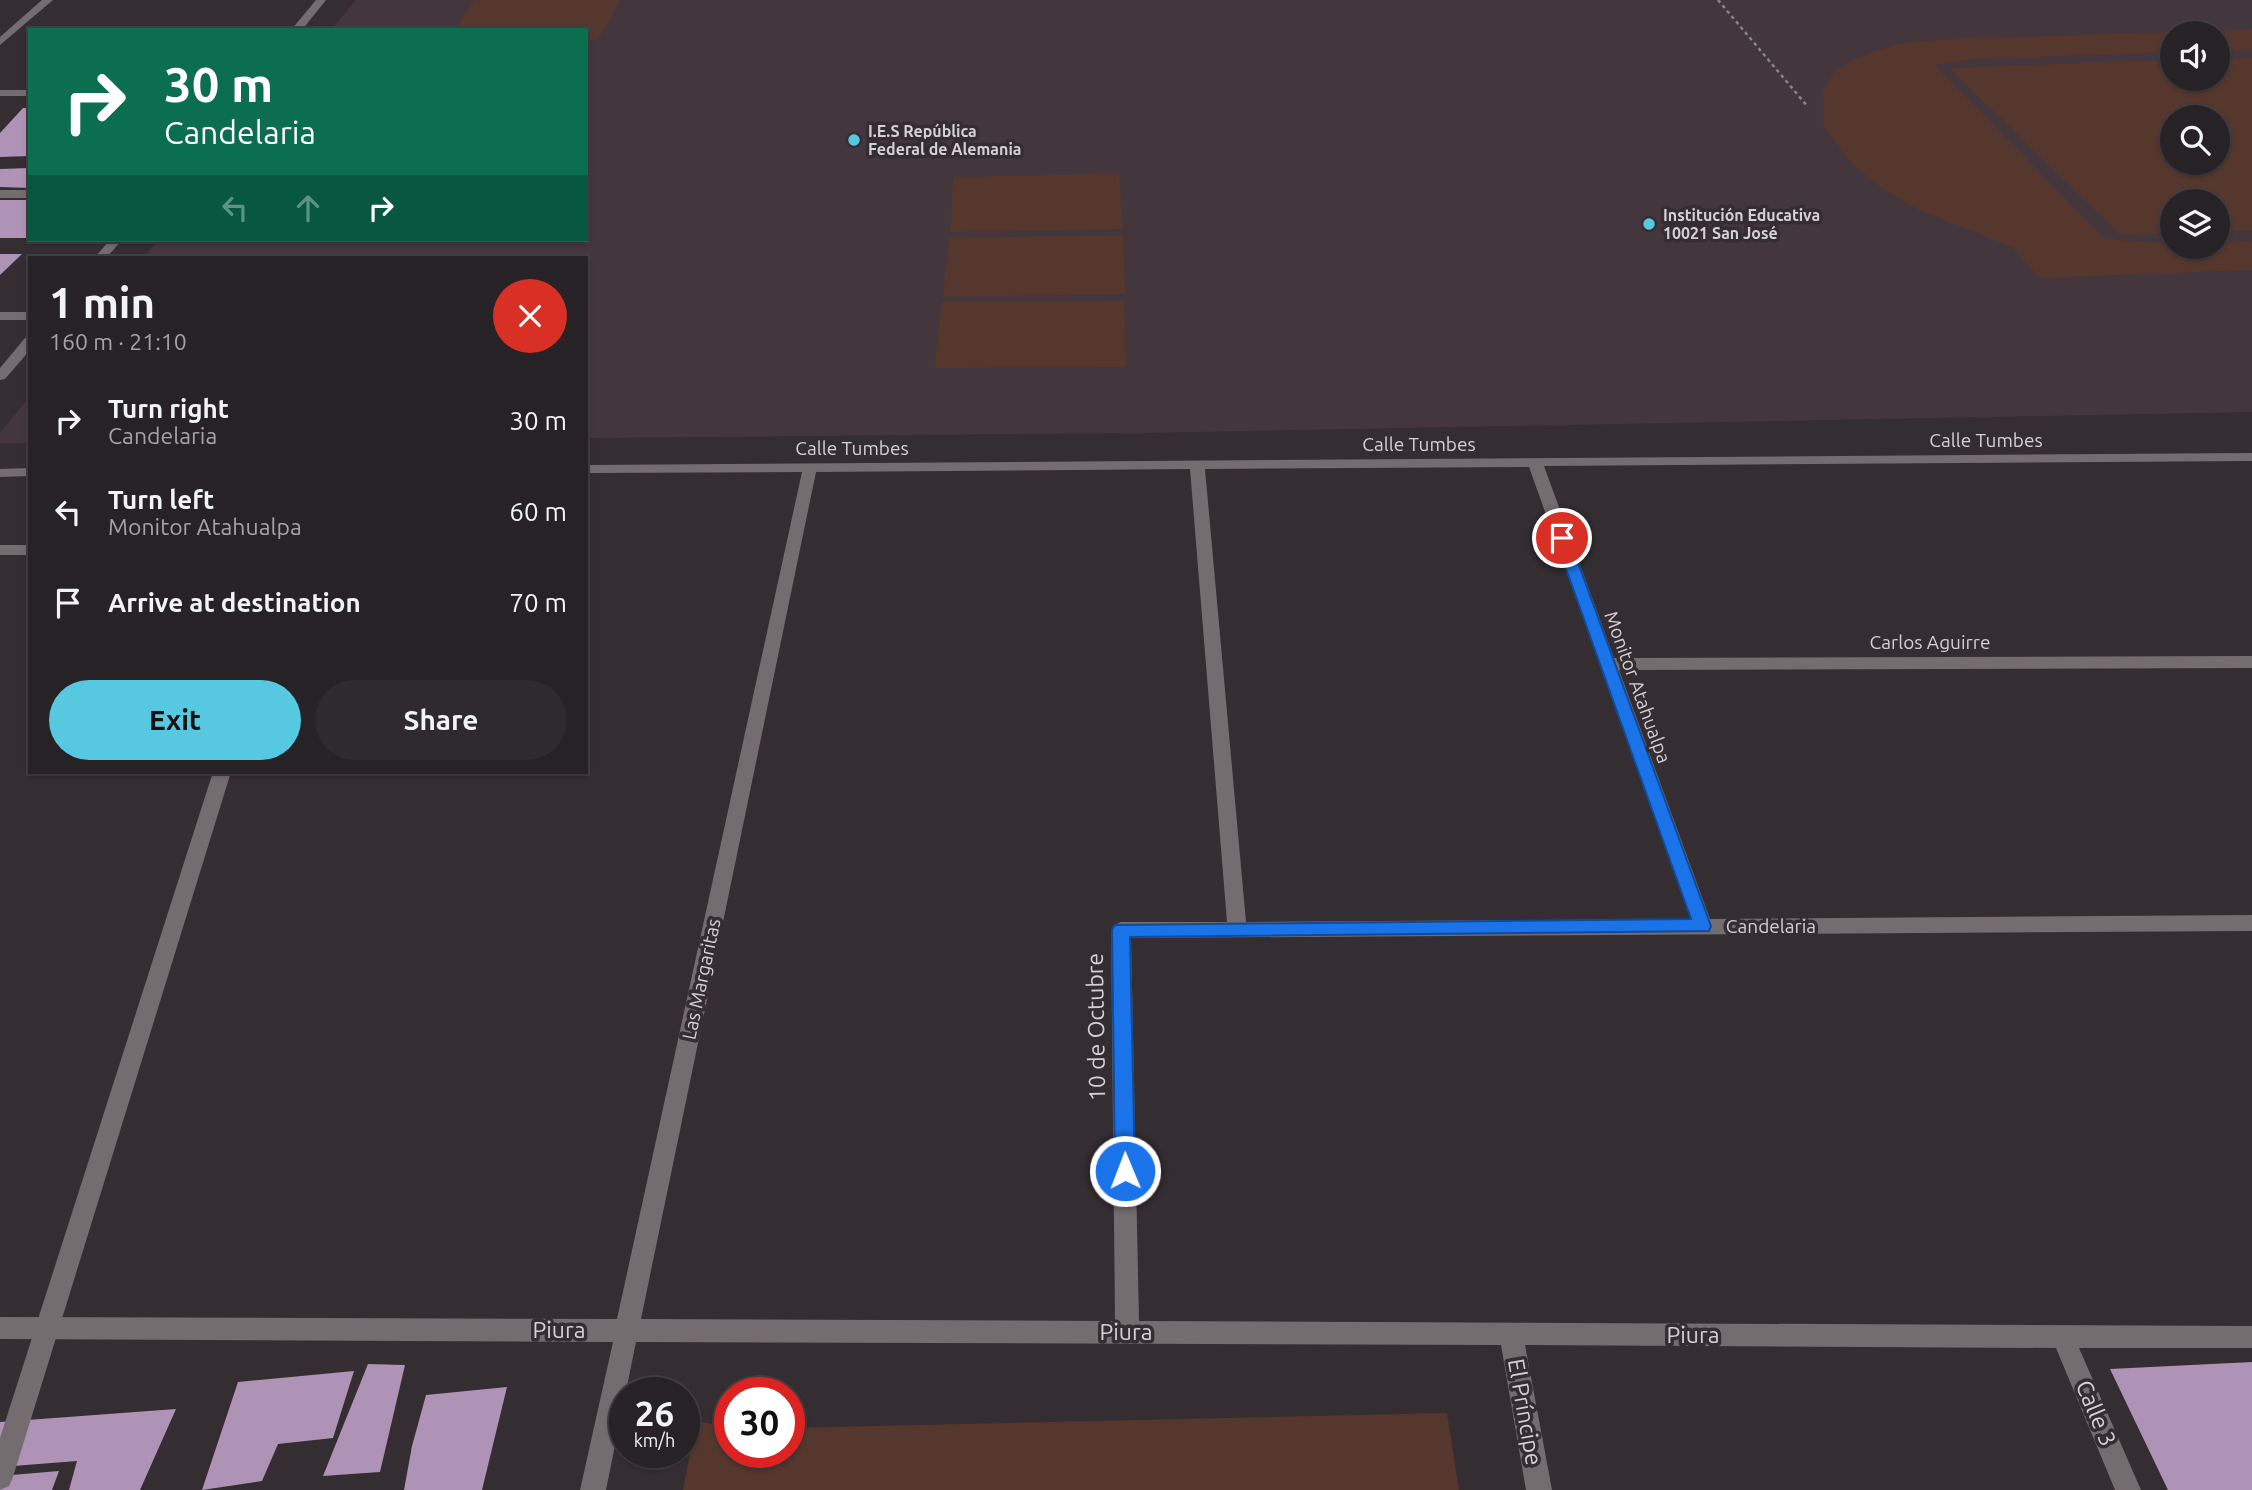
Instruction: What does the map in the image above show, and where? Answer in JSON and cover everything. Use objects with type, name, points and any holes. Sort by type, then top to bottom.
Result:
[{"type":"street","points":[[0,41],[48,0]]},
{"type":"street","points":[[298,28],[321,0]]},
{"type":"street","points":[[0,93],[28,93]]},
{"type":"street","points":[[0,194],[28,194]]},
{"type":"street","points":[[102,256],[114,242]]},
{"type":"street","points":[[0,316],[28,316]]},
{"type":"street","points":[[0,376],[28,343]]},
{"type":"street","name":"Calle Tumbes","points":[[588,469],[2252,457]]},
{"type":"street","name":"Monitor Atahualpa","points":[[1535,462],[1703,926]]},
{"type":"street","points":[[1196,464],[1237,930]]},
{"type":"street","name":"Las Margaritas","points":[[593,1490],[810,467]]},
{"type":"street","points":[[0,473],[28,472]]},
{"type":"street","points":[[0,550],[28,550]]},
{"type":"street","name":"Carlos Aguirre","points":[[1607,664],[2252,662]]},
{"type":"street","points":[[0,1477],[221,774]]},
{"type":"street","name":"Candelaria","points":[[1121,930],[2252,923]]},
{"type":"street","name":"10 de Octubre","points":[[1121,930],[1127,1332]]},
{"type":"street","name":"Piura","points":[[0,1328],[2252,1337]]},
{"type":"street","name":"El Príncipe","points":[[1511,1334],[1539,1490]]},
{"type":"street","name":"Calle 3","points":[[2063,1337],[2128,1490]]},
{"type":"path","points":[[1718,0],[1808,107]]},
{"type":"shaded area","name":"Institución Educativa 10021 San José","points":[[356,0],[2252,0],[2252,412],[1140,433],[588,438],[588,256],[145,256],[157,242],[588,242],[588,28],[333,28]]},
{"type":"shaded area","points":[[475,0],[620,0],[598,40],[588,40],[588,28],[455,28]]},
{"type":"shaded area","points":[[2252,29],[2252,50],[2230,51],[2230,30]]},
{"type":"shaded area","points":[[2160,32],[2160,52],[1974,59],[1934,65],[2105,239],[2160,243],[2160,259],[2230,259],[2230,242],[2252,241],[2252,270],[2040,278],[2012,247],[1917,209],[1883,189],[1855,167],[1823,126],[1823,91],[1833,74],[1851,61],[1900,44],[1936,40]]},
{"type":"shaded area","points":[[2252,58],[2252,230],[2230,231],[2230,189],[2160,189],[2160,233],[2121,235],[1949,68],[2160,60],[2160,91],[2230,91],[2230,59]]},
{"type":"shaded area","points":[[1119,174],[1123,229],[950,232],[953,177]]},
{"type":"shaded area","points":[[1123,235],[1125,294],[943,297],[949,238]]},
{"type":"shaded area","points":[[1124,301],[1126,367],[934,368],[942,302]]},
{"type":"shaded area","points":[[28,398],[28,443],[0,443],[0,433]]},
{"type":"shaded area","points":[[1447,1413],[1459,1490],[683,1490],[687,1468],[700,1468],[700,1422],[714,1424],[714,1468],[805,1468],[805,1428]]},
{"type":"building","points":[[23,108],[28,108],[28,156],[0,157],[0,133]]},
{"type":"building","points":[[28,168],[28,188],[0,187],[0,169]]},
{"type":"building","points":[[0,200],[28,200],[28,238],[0,238]]},
{"type":"building","points":[[0,254],[22,254],[0,275]]},
{"type":"building","points":[[2252,1362],[2252,1490],[2168,1490],[2110,1369]]},
{"type":"building","points":[[368,1364],[405,1365],[380,1472],[323,1476]]},
{"type":"building","points":[[354,1371],[333,1438],[278,1444],[262,1481],[202,1490],[238,1382]]},
{"type":"building","points":[[507,1387],[482,1490],[404,1490],[412,1446],[426,1395]]},
{"type":"building","points":[[176,1409],[140,1490],[69,1490],[77,1461],[0,1467],[0,1422]]},
{"type":"building","points":[[59,1471],[52,1490],[0,1490],[0,1476]]},
{"type":"place","name":"I.E.S República Federal de Alemania","points":[[854,140]]},
{"type":"place","name":"Institución Educativa 10021 San José","points":[[1649,224]]},
{"type":"route","points":[[1125,1171],[1121,930],[1703,926],[1562,538]]}]
